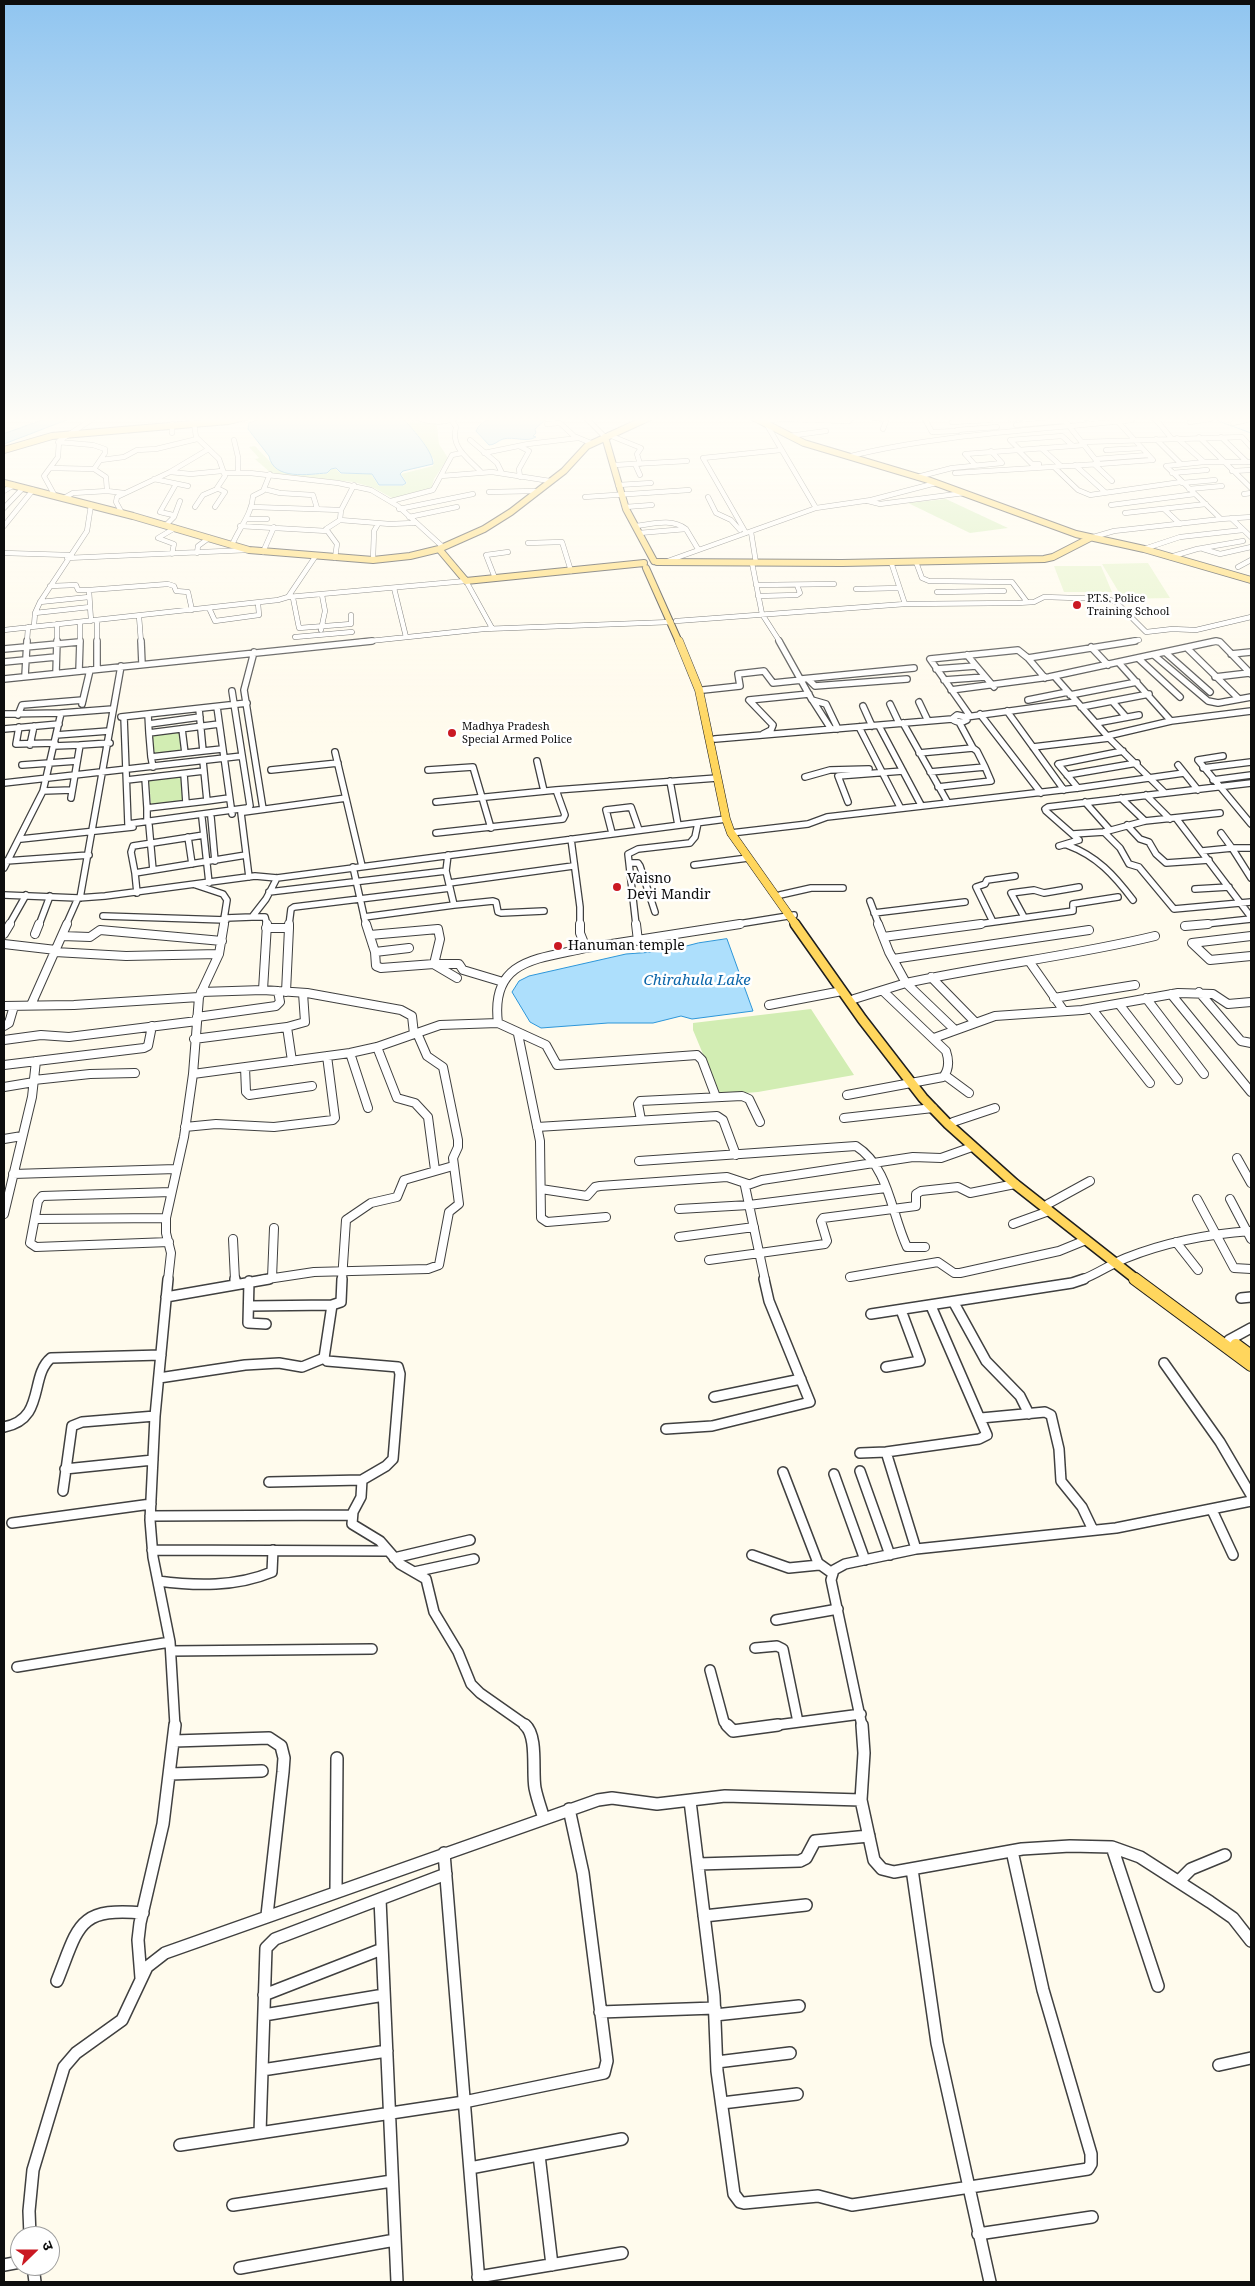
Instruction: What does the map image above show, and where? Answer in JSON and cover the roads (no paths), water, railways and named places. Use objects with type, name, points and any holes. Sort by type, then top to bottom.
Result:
[{"type":"main road","points":[[155,523],[249,550],[315,557],[373,560],[410,556],[441,548],[494,523]]},
{"type":"main road","points":[[634,523],[644,546],[643,549],[703,690],[735,832],[748,858],[854,999],[914,1083],[953,1122],[1086,1240],[1251,1356]]},
{"type":"main road","points":[[1046,523],[1104,542],[1144,549],[1251,580]]},
{"type":"main road","points":[[650,565],[666,562],[916,562],[1044,558],[1053,557],[1090,538]]},
{"type":"main road","points":[[1073,547],[1104,542]]},
{"type":"main road","points":[[441,548],[466,581],[605,567],[689,563]]},
{"type":"main road","points":[[674,621],[699,690],[726,819],[780,895],[842,990],[914,1083],[934,1108],[972,1147],[1015,1184],[1049,1208],[1251,1365]]},
{"type":"street","points":[[25,676],[27,647],[35,613],[68,556],[87,531],[88,523]]},
{"type":"street","points":[[166,526],[169,523]]},
{"type":"street","points":[[232,545],[243,523]]},
{"type":"street","points":[[335,523],[326,527],[337,544],[335,558]]},
{"type":"street","points":[[365,523],[414,523],[441,548]]},
{"type":"street","points":[[734,523],[747,533]]},
{"type":"street","points":[[741,523],[747,533],[754,563],[762,614],[831,729]]},
{"type":"street","points":[[666,562],[775,523]]},
{"type":"street","points":[[1090,538],[1114,531],[1191,523]]},
{"type":"street","points":[[1236,523],[1251,537]]},
{"type":"street","points":[[373,560],[374,531],[378,524]]},
{"type":"street","points":[[636,526],[681,524],[698,550]]},
{"type":"street","points":[[240,526],[327,531]]},
{"type":"street","points":[[263,552],[274,527]]},
{"type":"street","points":[[172,554],[174,544],[158,538],[175,528]]},
{"type":"street","points":[[639,533],[686,529]]},
{"type":"street","points":[[1144,549],[1154,544],[1174,539],[1243,530]]},
{"type":"street","points":[[197,553],[198,546],[209,538]]},
{"type":"street","points":[[1203,549],[1242,541]]},
{"type":"street","points":[[528,543],[562,542],[571,571]]},
{"type":"street","points":[[1170,557],[1194,548],[1220,554],[1251,547]]},
{"type":"street","points":[[4,553],[68,556],[249,550]]},
{"type":"street","points":[[495,578],[486,555],[508,552]]},
{"type":"street","points":[[315,557],[290,597],[298,627],[351,624]]},
{"type":"street","points":[[1238,567],[1251,560]]},
{"type":"street","points":[[891,562],[905,604]]},
{"type":"street","points":[[916,562],[922,578],[934,582],[1007,580],[1015,584],[1026,602]]},
{"type":"street","points":[[1243,578],[1251,574]]},
{"type":"street","points":[[4,630],[258,603],[290,597],[466,581],[492,628]]},
{"type":"street","points":[[934,582],[941,604]]},
{"type":"street","points":[[50,586],[76,585],[78,590],[89,590],[168,584],[174,586],[176,591],[188,592],[192,610]]},
{"type":"street","points":[[756,585],[834,584]]},
{"type":"street","points":[[758,596],[797,595],[800,593],[797,585]]},
{"type":"street","points":[[394,588],[406,637]]},
{"type":"street","points":[[856,589],[900,588]]},
{"type":"street","points":[[89,590],[90,607],[94,621],[97,669]]},
{"type":"street","points":[[937,592],[1004,591]]},
{"type":"street","points":[[320,646],[321,627],[325,611],[322,595]]},
{"type":"street","points":[[40,602],[89,597]]},
{"type":"street","points":[[4,679],[492,628],[674,621],[905,604],[1036,602],[1044,597],[1108,599],[1116,602],[1146,632],[1176,628],[1196,630],[1251,617]]},
{"type":"street","points":[[209,608],[213,620],[215,620],[260,615],[258,603]]},
{"type":"street","points":[[35,613],[90,607]]},
{"type":"street","points":[[351,615],[352,642]]},
{"type":"street","points":[[139,616],[142,664]]},
{"type":"street","points":[[79,671],[80,622]]},
{"type":"street","points":[[56,673],[55,644],[57,624]]},
{"type":"street","points":[[295,637],[352,632]]},
{"type":"street","points":[[1028,658],[1139,640]]},
{"type":"street","points":[[951,690],[994,687],[1054,677],[1218,641],[1250,674]]},
{"type":"street","points":[[4,650],[80,642]]},
{"type":"street","points":[[1091,648],[1108,665]]},
{"type":"street","points":[[1187,648],[1239,699]]},
{"type":"street","points":[[968,716],[930,659],[1018,650],[1028,658],[1045,678]]},
{"type":"street","points":[[254,652],[244,684],[263,810]]},
{"type":"street","points":[[1231,654],[1251,652]]},
{"type":"street","points":[[1166,653],[1210,692]]},
{"type":"street","points":[[967,655],[994,687]]},
{"type":"street","points":[[1155,656],[1208,701],[1218,703],[1251,697]]},
{"type":"street","points":[[4,662],[56,657]]},
{"type":"street","points":[[1139,659],[1180,697]]},
{"type":"street","points":[[1120,663],[1171,721]]},
{"type":"street","points":[[110,743],[109,731],[123,666]]},
{"type":"street","points":[[31,1005],[81,897],[116,718],[123,666]]},
{"type":"street","points":[[936,669],[976,666]]},
{"type":"street","points":[[703,690],[740,686],[738,674],[742,672],[764,671],[774,683],[914,668]]},
{"type":"street","points":[[81,711],[90,670]]},
{"type":"street","points":[[1215,677],[1250,674]]},
{"type":"street","points":[[944,680],[985,677]]},
{"type":"street","points":[[1054,677],[1108,737],[1137,763],[1165,793]]},
{"type":"street","points":[[808,679],[815,686],[907,679]]},
{"type":"street","points":[[1028,700],[1137,682]]},
{"type":"street","points":[[124,717],[128,824],[148,824],[232,813],[250,807],[232,690]]},
{"type":"street","points":[[761,735],[771,730],[773,725],[765,714],[752,706],[750,700],[809,694]]},
{"type":"street","points":[[1081,707],[1149,694]]},
{"type":"street","points":[[18,715],[22,705],[83,700]]},
{"type":"street","points":[[813,701],[826,704],[838,729]]},
{"type":"street","points":[[1112,701],[1126,718]]},
{"type":"street","points":[[919,702],[928,721]]},
{"type":"street","points":[[952,719],[956,715],[968,716],[1076,702]]},
{"type":"street","points":[[116,718],[246,704]]},
{"type":"street","points":[[890,704],[948,802]]},
{"type":"street","points":[[862,706],[872,726]]},
{"type":"street","points":[[217,707],[232,813]]},
{"type":"street","points":[[4,714],[18,715],[113,709]]},
{"type":"street","points":[[199,709],[203,751]]},
{"type":"street","points":[[1007,711],[1064,790]]},
{"type":"street","points":[[1033,747],[1108,737],[1171,721],[1251,711]]},
{"type":"street","points":[[4,868],[6,861],[21,839],[43,791],[48,777],[61,713]]},
{"type":"street","points":[[148,714],[153,767]]},
{"type":"street","points":[[980,714],[1040,793]]},
{"type":"street","points":[[1096,723],[1140,715]]},
{"type":"street","points":[[715,739],[952,719],[966,722],[968,716]]},
{"type":"street","points":[[149,724],[200,717]]},
{"type":"street","points":[[959,722],[972,748]]},
{"type":"street","points":[[4,729],[59,724]]},
{"type":"street","points":[[149,733],[219,724]]},
{"type":"street","points":[[30,744],[34,726]]},
{"type":"street","points":[[879,726],[921,806]]},
{"type":"street","points":[[19,727],[16,744],[80,745],[110,743]]},
{"type":"street","points":[[859,727],[900,807]]},
{"type":"street","points":[[182,729],[185,753]]},
{"type":"street","points":[[56,735],[109,731]]},
{"type":"street","points":[[71,798],[80,745]]},
{"type":"street","points":[[919,753],[972,748],[977,750],[991,782],[938,787]]},
{"type":"street","points":[[151,757],[222,749]]},
{"type":"street","points":[[1078,788],[1059,766],[1060,763],[1123,751]]},
{"type":"street","points":[[335,752],[362,866]]},
{"type":"street","points":[[4,782],[105,773],[242,756]]},
{"type":"street","points":[[1223,756],[1199,759],[1218,787],[1249,818],[1251,824]]},
{"type":"street","points":[[22,765],[77,761]]},
{"type":"street","points":[[204,761],[207,801]]},
{"type":"street","points":[[536,761],[544,791]]},
{"type":"street","points":[[1204,768],[1251,762]]},
{"type":"street","points":[[271,770],[338,763]]},
{"type":"street","points":[[1067,775],[1137,763]]},
{"type":"street","points":[[1178,765],[1198,790]]},
{"type":"street","points":[[428,770],[473,767],[490,828]]},
{"type":"street","points":[[930,772],[985,767]]},
{"type":"street","points":[[805,777],[830,770],[903,771]]},
{"type":"street","points":[[848,802],[838,776],[881,770]]},
{"type":"street","points":[[127,780],[204,772]]},
{"type":"street","points":[[735,832],[808,824],[827,817],[900,807],[1040,793],[1184,773]]},
{"type":"street","points":[[184,774],[186,803]]},
{"type":"street","points":[[1213,780],[1251,775]]},
{"type":"street","points":[[145,778],[149,842],[153,870]]},
{"type":"street","points":[[436,802],[544,791],[717,778]]},
{"type":"street","points":[[670,781],[678,825]]},
{"type":"street","points":[[1133,900],[1119,881],[1095,856],[1062,845],[1079,841],[1045,809],[1085,802],[1251,783]]},
{"type":"street","points":[[43,791],[72,790]]},
{"type":"street","points":[[436,834],[562,819],[565,816],[556,790]]},
{"type":"street","points":[[1146,795],[1173,818],[1202,851],[1251,918],[1185,926]]},
{"type":"street","points":[[148,808],[229,798]]},
{"type":"street","points":[[21,839],[241,813],[346,798]]},
{"type":"street","points":[[1121,798],[1145,821]]},
{"type":"street","points":[[1085,802],[1120,848],[1129,864],[1139,867],[1174,909],[1251,902]]},
{"type":"street","points":[[612,834],[606,810],[610,808],[631,807],[639,830]]},
{"type":"street","points":[[241,813],[249,876]]},
{"type":"street","points":[[1073,834],[1106,831],[1145,821],[1220,813]]},
{"type":"street","points":[[211,816],[215,860]]},
{"type":"street","points":[[202,818],[209,883]]},
{"type":"street","points":[[4,894],[81,897],[137,893],[249,876],[276,878],[726,819]]},
{"type":"street","points":[[638,941],[628,854],[631,851],[686,844],[694,840],[698,823]]},
{"type":"street","points":[[1127,825],[1140,839],[1149,842],[1156,854],[1166,863],[1209,860]]},
{"type":"street","points":[[81,897],[95,831]]},
{"type":"street","points":[[1221,833],[1251,878]]},
{"type":"street","points":[[137,893],[132,848],[149,842],[204,835]]},
{"type":"street","points":[[188,837],[192,864]]},
{"type":"street","points":[[571,839],[573,866],[580,907],[580,933],[586,948]]},
{"type":"street","points":[[1202,851],[1251,848]]},
{"type":"street","points":[[6,861],[89,855]]},
{"type":"street","points":[[135,873],[246,855]]},
{"type":"street","points":[[448,855],[446,870],[454,905]]},
{"type":"street","points":[[694,865],[748,858]]},
{"type":"street","points":[[629,863],[640,866],[656,912]]},
{"type":"street","points":[[4,1040],[41,1035],[69,1037],[276,1006],[280,1002],[282,992],[291,908],[359,900],[573,866]]},
{"type":"street","points":[[353,867],[359,900],[375,952],[376,966],[381,968],[415,964],[459,964],[463,970],[503,982]]},
{"type":"street","points":[[269,892],[355,883],[446,870]]},
{"type":"street","points":[[993,922],[976,887],[985,884],[987,880],[1015,876]]},
{"type":"street","points":[[252,917],[276,878]]},
{"type":"street","points":[[141,1978],[138,1940],[163,1824],[174,1741],[176,1703],[171,1647],[152,1550],[150,1516],[160,1355],[171,1253],[166,1218],[185,1127],[193,1074],[194,1039],[200,994],[219,954],[228,900],[226,897],[196,885]]},
{"type":"street","points":[[1024,918],[1011,894],[1034,890],[1044,893],[1079,887]]},
{"type":"street","points":[[1195,890],[1229,887]]},
{"type":"street","points":[[780,895],[811,888],[843,888]]},
{"type":"street","points":[[4,934],[26,895]]},
{"type":"street","points":[[34,934],[50,896]]},
{"type":"street","points":[[883,937],[1073,911],[1073,904],[1118,897]]},
{"type":"street","points":[[364,917],[494,901],[499,913],[544,911]]},
{"type":"street","points":[[870,901],[883,937],[906,983],[955,1030]]},
{"type":"street","points":[[874,913],[965,902]]},
{"type":"street","points":[[498,1023],[496,997],[503,982],[515,968],[586,948],[792,915]]},
{"type":"street","points":[[103,916],[266,918],[263,990]]},
{"type":"street","points":[[266,928],[289,928]]},
{"type":"street","points":[[370,936],[438,929],[440,939],[434,964]]},
{"type":"street","points":[[62,936],[90,937],[100,930],[222,941]]},
{"type":"street","points":[[893,959],[1089,930]]},
{"type":"street","points":[[854,999],[931,977],[1092,951],[1155,936]]},
{"type":"street","points":[[1251,936],[1192,942],[1210,960],[1251,956]]},
{"type":"street","points":[[4,944],[56,951],[126,956],[219,954]]},
{"type":"street","points":[[375,952],[408,948]]},
{"type":"street","points":[[1029,961],[1064,1011]]},
{"type":"street","points":[[434,964],[458,978]]},
{"type":"street","points":[[931,977],[975,1022]]},
{"type":"street","points":[[1054,998],[1135,985]]},
{"type":"street","points":[[4,1006],[263,990],[303,993],[401,1010],[412,1016],[416,1034],[427,1056],[440,1064],[445,1074],[458,1140],[453,1158],[453,1166],[459,1204],[449,1212],[439,1265],[428,1269],[314,1272],[249,1281],[166,1297]]},
{"type":"street","points":[[770,1005],[842,990]]},
{"type":"street","points":[[883,991],[934,1038],[948,1054],[946,1076]]},
{"type":"street","points":[[934,1038],[975,1022],[1005,1015],[1092,1009],[1171,994],[1198,992],[1213,994],[1228,1004],[1251,1002]]},
{"type":"street","points":[[1198,992],[1241,1041],[1251,1043]]},
{"type":"street","points":[[194,1039],[287,1027],[305,1022],[303,993]]},
{"type":"street","points":[[1171,994],[1251,1092]]},
{"type":"street","points":[[1146,998],[1204,1074]]},
{"type":"street","points":[[1119,1004],[1178,1080]]},
{"type":"street","points":[[4,1026],[9,1023],[14,1006]]},
{"type":"street","points":[[1092,1009],[1150,1083]]},
{"type":"street","points":[[193,1074],[350,1053],[377,1047],[440,1025],[498,1023],[518,1034],[546,1045],[557,1065],[697,1055],[702,1060],[716,1097]]},
{"type":"street","points":[[4,1065],[144,1048],[148,1046],[152,1026]]},
{"type":"street","points":[[287,1027],[292,1061]]},
{"type":"street","points":[[518,1034],[540,1141],[541,1218],[544,1221],[606,1217]]},
{"type":"street","points":[[377,1047],[397,1098],[415,1103],[428,1117],[435,1170]]},
{"type":"street","points":[[350,1053],[368,1108]]},
{"type":"street","points":[[185,1127],[216,1124],[274,1127],[333,1120],[335,1118],[328,1056]]},
{"type":"street","points":[[4,1214],[34,1081],[36,1061]]},
{"type":"street","points":[[244,1067],[246,1092],[249,1095],[312,1086]]},
{"type":"street","points":[[4,1087],[90,1074],[135,1073]]},
{"type":"street","points":[[847,1095],[946,1076],[955,1080],[969,1093]]},
{"type":"street","points":[[640,1120],[638,1104],[640,1101],[746,1096],[760,1122]]},
{"type":"street","points":[[844,1118],[934,1108]]},
{"type":"street","points":[[953,1122],[995,1108]]},
{"type":"street","points":[[537,1126],[717,1116],[723,1120],[736,1155]]},
{"type":"street","points":[[4,1139],[22,1136]]},
{"type":"street","points":[[639,1161],[856,1146],[865,1151],[874,1163],[886,1188],[907,1247],[925,1247]]},
{"type":"street","points":[[541,1189],[587,1196],[600,1186],[727,1177],[738,1179],[748,1184],[918,1156],[945,1158],[972,1147]]},
{"type":"street","points":[[1237,1158],[1251,1183]]},
{"type":"street","points":[[249,1306],[332,1305],[340,1303],[342,1300],[346,1220],[360,1213],[371,1203],[397,1197],[404,1180],[453,1166]]},
{"type":"street","points":[[13,1174],[176,1169]]},
{"type":"street","points":[[1013,1224],[1049,1208],[1090,1181]]},
{"type":"street","points":[[666,1429],[712,1426],[807,1404],[810,1400],[769,1301],[744,1188],[748,1184]]},
{"type":"street","points":[[709,1260],[825,1244],[827,1241],[821,1221],[823,1218],[916,1206],[918,1204],[916,1194],[921,1191],[958,1187],[970,1193],[1015,1184]]},
{"type":"street","points":[[679,1209],[749,1205],[886,1188]]},
{"type":"street","points":[[168,1242],[36,1247],[30,1243],[38,1201],[42,1196],[171,1192]]},
{"type":"street","points":[[1197,1199],[1214,1234],[1234,1268],[1251,1269]]},
{"type":"street","points":[[871,1314],[1072,1283],[1118,1262],[1176,1242],[1214,1234],[1250,1234],[1230,1199]]},
{"type":"street","points":[[35,1219],[166,1218]]},
{"type":"street","points":[[679,1237],[754,1227]]},
{"type":"street","points":[[272,1278],[274,1228]]},
{"type":"street","points":[[233,1239],[235,1284]]},
{"type":"street","points":[[850,1276],[938,1262],[954,1273],[960,1273],[1059,1251],[1086,1240]]},
{"type":"street","points":[[1176,1242],[1198,1270]]},
{"type":"street","points":[[249,1281],[248,1322],[266,1324]]},
{"type":"street","points":[[1240,1298],[1251,1297]]},
{"type":"street","points":[[954,1302],[986,1361],[1020,1396],[1029,1414]]},
{"type":"street","points":[[159,1378],[245,1365],[279,1363],[302,1367],[318,1362],[324,1358],[332,1305]]},
{"type":"street","points":[[860,1453],[886,1452],[985,1438],[987,1432],[931,1306]]},
{"type":"street","points":[[886,1367],[920,1362],[901,1310]]},
{"type":"street","points":[[1229,1340],[1251,1328]]},
{"type":"street","points":[[4,1427],[16,1425],[25,1418],[45,1363],[51,1358],[160,1355]]},
{"type":"street","points":[[269,1482],[362,1480],[370,1473],[386,1468],[393,1459],[400,1370],[394,1365],[327,1361],[324,1358]]},
{"type":"street","points":[[1164,1363],[1220,1442],[1251,1495]]},
{"type":"street","points":[[714,1397],[801,1379]]},
{"type":"street","points":[[981,1418],[1045,1412],[1053,1416],[1059,1449],[1061,1481],[1082,1506],[1093,1530]]},
{"type":"street","points":[[63,1491],[69,1434],[72,1426],[76,1423],[156,1416]]},
{"type":"street","points":[[886,1452],[916,1549]]},
{"type":"street","points":[[65,1469],[153,1460]]},
{"type":"street","points":[[860,1470],[890,1555]]},
{"type":"street","points":[[783,1472],[819,1565],[832,1573]]},
{"type":"street","points":[[834,1474],[865,1560]]},
{"type":"street","points":[[362,1480],[361,1497],[352,1515],[351,1522],[354,1526],[380,1541],[400,1564],[426,1579],[429,1584],[434,1612],[458,1652],[471,1684],[480,1693],[528,1727],[533,1745],[534,1788],[544,1819]]},
{"type":"street","points":[[1251,1501],[1212,1510],[1093,1530],[916,1549],[845,1564],[836,1568],[832,1573],[861,1714],[864,1753],[861,1800],[874,1860],[883,1871],[912,1869],[1012,1851],[1070,1846],[1112,1847],[1140,1857],[1179,1881],[1233,1918],[1251,1941]]},
{"type":"street","points":[[12,1523],[151,1504]]},
{"type":"street","points":[[1212,1510],[1233,1555]]},
{"type":"street","points":[[150,1516],[352,1515]]},
{"type":"street","points":[[152,1550],[273,1550],[391,1554],[470,1540]]},
{"type":"street","points":[[158,1581],[178,1584],[240,1582],[272,1572],[273,1550]]},
{"type":"street","points":[[752,1555],[789,1568],[819,1565]]},
{"type":"street","points":[[414,1572],[474,1559]]},
{"type":"street","points":[[776,1620],[838,1609]]},
{"type":"street","points":[[755,1648],[777,1646],[783,1649],[798,1722]]},
{"type":"street","points":[[17,1667],[171,1647],[372,1649]]},
{"type":"street","points":[[710,1670],[724,1722],[732,1730],[861,1714]]},
{"type":"street","points":[[174,1741],[269,1738],[281,1746],[284,1758],[283,1772],[267,1915]]},
{"type":"street","points":[[336,1891],[337,1758]]},
{"type":"street","points":[[170,1774],[262,1771]]},
{"type":"street","points":[[30,2226],[32,2170],[64,2067],[76,2053],[122,2020],[141,1978],[152,1961],[165,1953],[267,1915],[605,1798],[657,1804],[725,1796],[861,1800]]},
{"type":"street","points":[[690,1801],[715,2011],[717,2062],[722,2103],[734,2194],[740,2202],[752,2203],[824,2197],[843,2204],[852,2205],[1082,2172],[1091,2164],[1091,2154],[1043,1990],[1012,1851]]},
{"type":"street","points":[[180,2145],[464,2102],[604,2073],[607,2061],[583,1873],[569,1809]]},
{"type":"street","points":[[698,1864],[800,1860],[806,1858],[815,1841],[869,1836]]},
{"type":"street","points":[[1112,1847],[1158,1986]]},
{"type":"street","points":[[444,1853],[479,2280],[622,2253]]},
{"type":"street","points":[[1179,1881],[1192,1869],[1226,1855]]},
{"type":"street","points":[[912,1869],[937,2043],[967,2187],[990,2282]]},
{"type":"street","points":[[260,2133],[266,1948],[269,1943],[446,1874]]},
{"type":"street","points":[[380,1899],[397,2282]]},
{"type":"street","points":[[704,1916],[806,1905]]},
{"type":"street","points":[[58,1981],[78,1933],[91,1917],[111,1911],[143,1913]]},
{"type":"street","points":[[264,1995],[382,1949]]},
{"type":"street","points":[[264,2016],[384,1995]]},
{"type":"street","points":[[600,2012],[715,2011],[799,2006]]},
{"type":"street","points":[[262,2070],[387,2051]]},
{"type":"street","points":[[717,2062],[790,2053]]},
{"type":"street","points":[[1220,2064],[1251,2058]]},
{"type":"street","points":[[722,2103],[797,2094]]},
{"type":"street","points":[[470,2168],[622,2139]]},
{"type":"street","points":[[539,2155],[552,2265]]},
{"type":"street","points":[[232,2205],[392,2182]]},
{"type":"street","points":[[978,2234],[1092,2217]]},
{"type":"street","points":[[240,2268],[395,2240]]},
{"type":"water","name":"Chirahula Lake","points":[[727,939],[753,1011],[692,1019],[681,1016],[653,1023],[608,1023],[541,1028],[530,1022],[512,992],[519,981],[529,976],[626,954],[667,951],[698,943]]},
{"type":"place","name":"P.T.S. Police Training School","points":[[1077,605]]},
{"type":"place","name":"Madhya Pradesh Special Armed Police","points":[[452,733]]},
{"type":"place","name":"Vaisno Devi Mandir","points":[[617,887]]},
{"type":"place","name":"Hanuman temple","points":[[558,946]]}]
